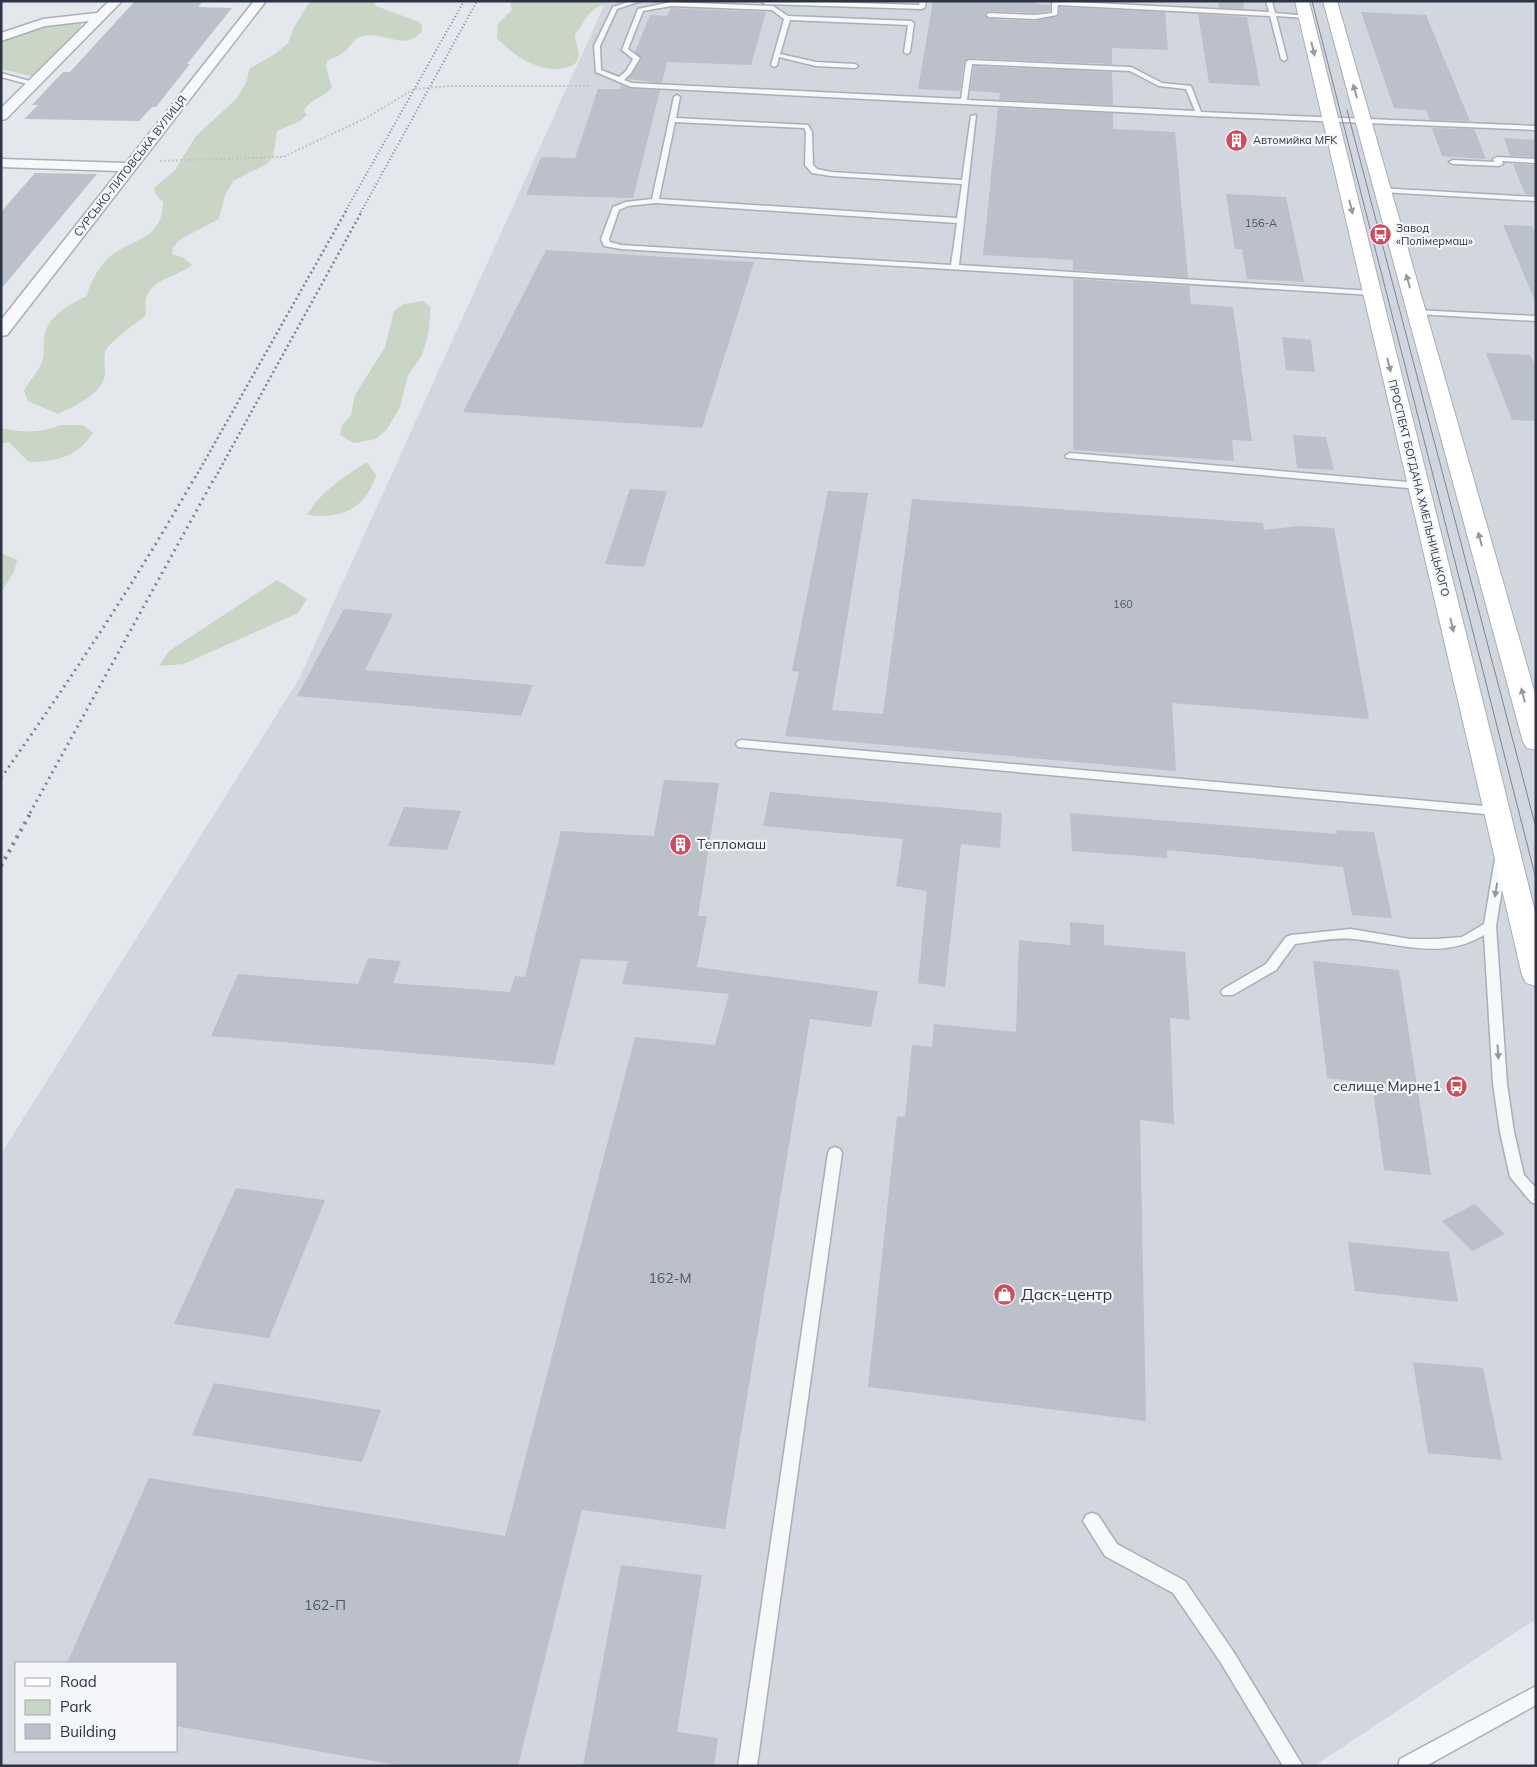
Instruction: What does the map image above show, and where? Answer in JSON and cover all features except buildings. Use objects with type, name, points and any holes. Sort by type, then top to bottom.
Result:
[{"type":"main road","points":[[1330,1],[1536,742]]},
{"type":"main road","name":"ПРОСПЕКТ БОГДАНА ХМЕЛЬНИЦЬКОГО","points":[[1304,9],[1536,975]]},
{"type":"street","points":[[1,116],[116,1]]},
{"type":"street","name":"СУРСЬКО-ЛИТОВСЬКА ВУЛИЦЯ","points":[[1,331],[260,1]]},
{"type":"street","points":[[1,37],[43,22],[100,16]]},
{"type":"street","points":[[1,163],[130,165]]},
{"type":"lane","points":[[638,1],[615,8],[597,46],[598,72],[632,85],[768,88],[1199,114],[1536,128]]},
{"type":"lane","points":[[720,1],[922,7],[923,1]]},
{"type":"lane","points":[[1200,1],[1202,10]]},
{"type":"lane","points":[[1270,1],[1284,59]]},
{"type":"lane","points":[[989,15],[1035,17],[1055,14],[1055,2],[1272,13],[1304,9]]},
{"type":"lane","points":[[620,80],[629,72],[637,58],[625,50],[640,10],[671,4],[773,8],[787,18],[911,23],[907,52]]},
{"type":"lane","points":[[774,65],[787,18]]},
{"type":"lane","points":[[777,55],[816,64],[855,66]]},
{"type":"lane","points":[[964,100],[969,62],[1131,69],[1161,85],[1189,87],[1199,114]]},
{"type":"lane","points":[[1,75],[35,84]]},
{"type":"lane","points":[[655,201],[676,97]]},
{"type":"lane","points":[[955,268],[974,116]]},
{"type":"lane","points":[[671,120],[806,126],[809,132],[809,165],[815,171],[831,174],[966,182]]},
{"type":"lane","points":[[1453,162],[1499,164],[1497,159],[1536,161]]},
{"type":"lane","points":[[1382,190],[1536,199]]},
{"type":"lane","points":[[961,220],[655,201],[626,204],[616,210],[605,239],[606,244],[621,247],[1372,294]]},
{"type":"lane","points":[[1417,312],[1536,320]]},
{"type":"lane","points":[[1070,456],[1419,486]]},
{"type":"lane","points":[[742,744],[1496,811]]},
{"type":"lane","points":[[1504,842],[1490,926],[1500,1084],[1507,1132],[1517,1177],[1536,1198]]},
{"type":"lane","points":[[1228,992],[1271,967],[1291,940],[1351,934],[1410,944],[1437,944],[1465,941],[1490,926]]},
{"type":"lane","points":[[747,1766],[835,1153]]},
{"type":"lane","points":[[1092,1521],[1111,1550],[1180,1587],[1227,1657],[1294,1766]]},
{"type":"lane","points":[[1407,1766],[1536,1695]]},
{"type":"path","points":[[130,165],[283,157],[366,118],[414,89],[451,86],[632,85]]},
{"type":"shaded area","points":[[606,1],[1536,1],[1536,1619],[1314,1766],[1,1766],[1,1154],[299,679]]},
{"type":"green space","points":[[310,1],[374,1],[376,6],[419,22],[422,26],[422,31],[408,40],[368,35],[360,37],[340,55],[327,61],[326,67],[332,88],[307,106],[304,110],[307,115],[300,121],[277,131],[273,157],[267,164],[233,181],[225,195],[219,219],[181,239],[173,247],[172,254],[184,258],[192,265],[152,287],[146,303],[146,315],[107,348],[104,358],[105,375],[103,382],[93,394],[58,414],[28,401],[24,391],[42,362],[44,338],[49,323],[66,307],[87,296],[93,278],[100,267],[113,254],[140,240],[153,230],[162,214],[163,202],[156,195],[154,188],[175,170],[196,136],[237,98],[247,81],[249,69],[275,54],[288,43],[294,27]]},
{"type":"green space","points":[[510,1],[617,1],[600,6],[591,12],[575,35],[579,51],[577,61],[570,67],[555,69],[527,62],[503,45],[497,38],[498,24],[512,10]]},
{"type":"green space","points":[[81,23],[81,29],[35,77],[1,69],[1,42],[41,27]]},
{"type":"green space","points":[[423,301],[431,307],[428,335],[422,355],[408,375],[400,407],[387,429],[376,439],[354,443],[340,435],[342,425],[351,415],[355,395],[385,347],[394,311],[404,304]]},
{"type":"green space","points":[[61,425],[83,425],[93,433],[73,453],[48,461],[29,462],[9,442],[1,444],[1,428],[31,431],[46,430]]},
{"type":"green space","points":[[367,462],[376,475],[365,497],[358,504],[350,510],[341,513],[319,516],[307,515],[326,492]]},
{"type":"green space","points":[[1,553],[17,560],[14,572],[1,592]]},
{"type":"green space","points":[[277,580],[307,599],[298,613],[184,664],[159,666],[169,651]]},
{"type":"tram line","points":[[1312,1],[1536,879]]},
{"type":"tram line","points":[[1347,110],[1536,828]]},
{"type":"railway","points":[[345,212],[464,1]]},
{"type":"railway","points":[[361,212],[477,1]]},
{"type":"railway","points":[[195,478],[346,211]]},
{"type":"railway","points":[[215,478],[362,211]]},
{"type":"railway","points":[[1,778],[102,630],[150,554],[195,477]]},
{"type":"railway","points":[[30,813],[215,477]]},
{"type":"railway","points":[[1,866],[31,812]]},
{"type":"place","name":"Автомийка MFK","points":[[1237,140]]},
{"type":"place","name":"Завод «Полімермаш»","points":[[1380,234]]},
{"type":"place","name":"Тепломаш","points":[[681,844]]},
{"type":"place","name":"селище Мирне1","points":[[1457,1086]]},
{"type":"place","name":"Даск-центр","points":[[1005,1294]]}]
